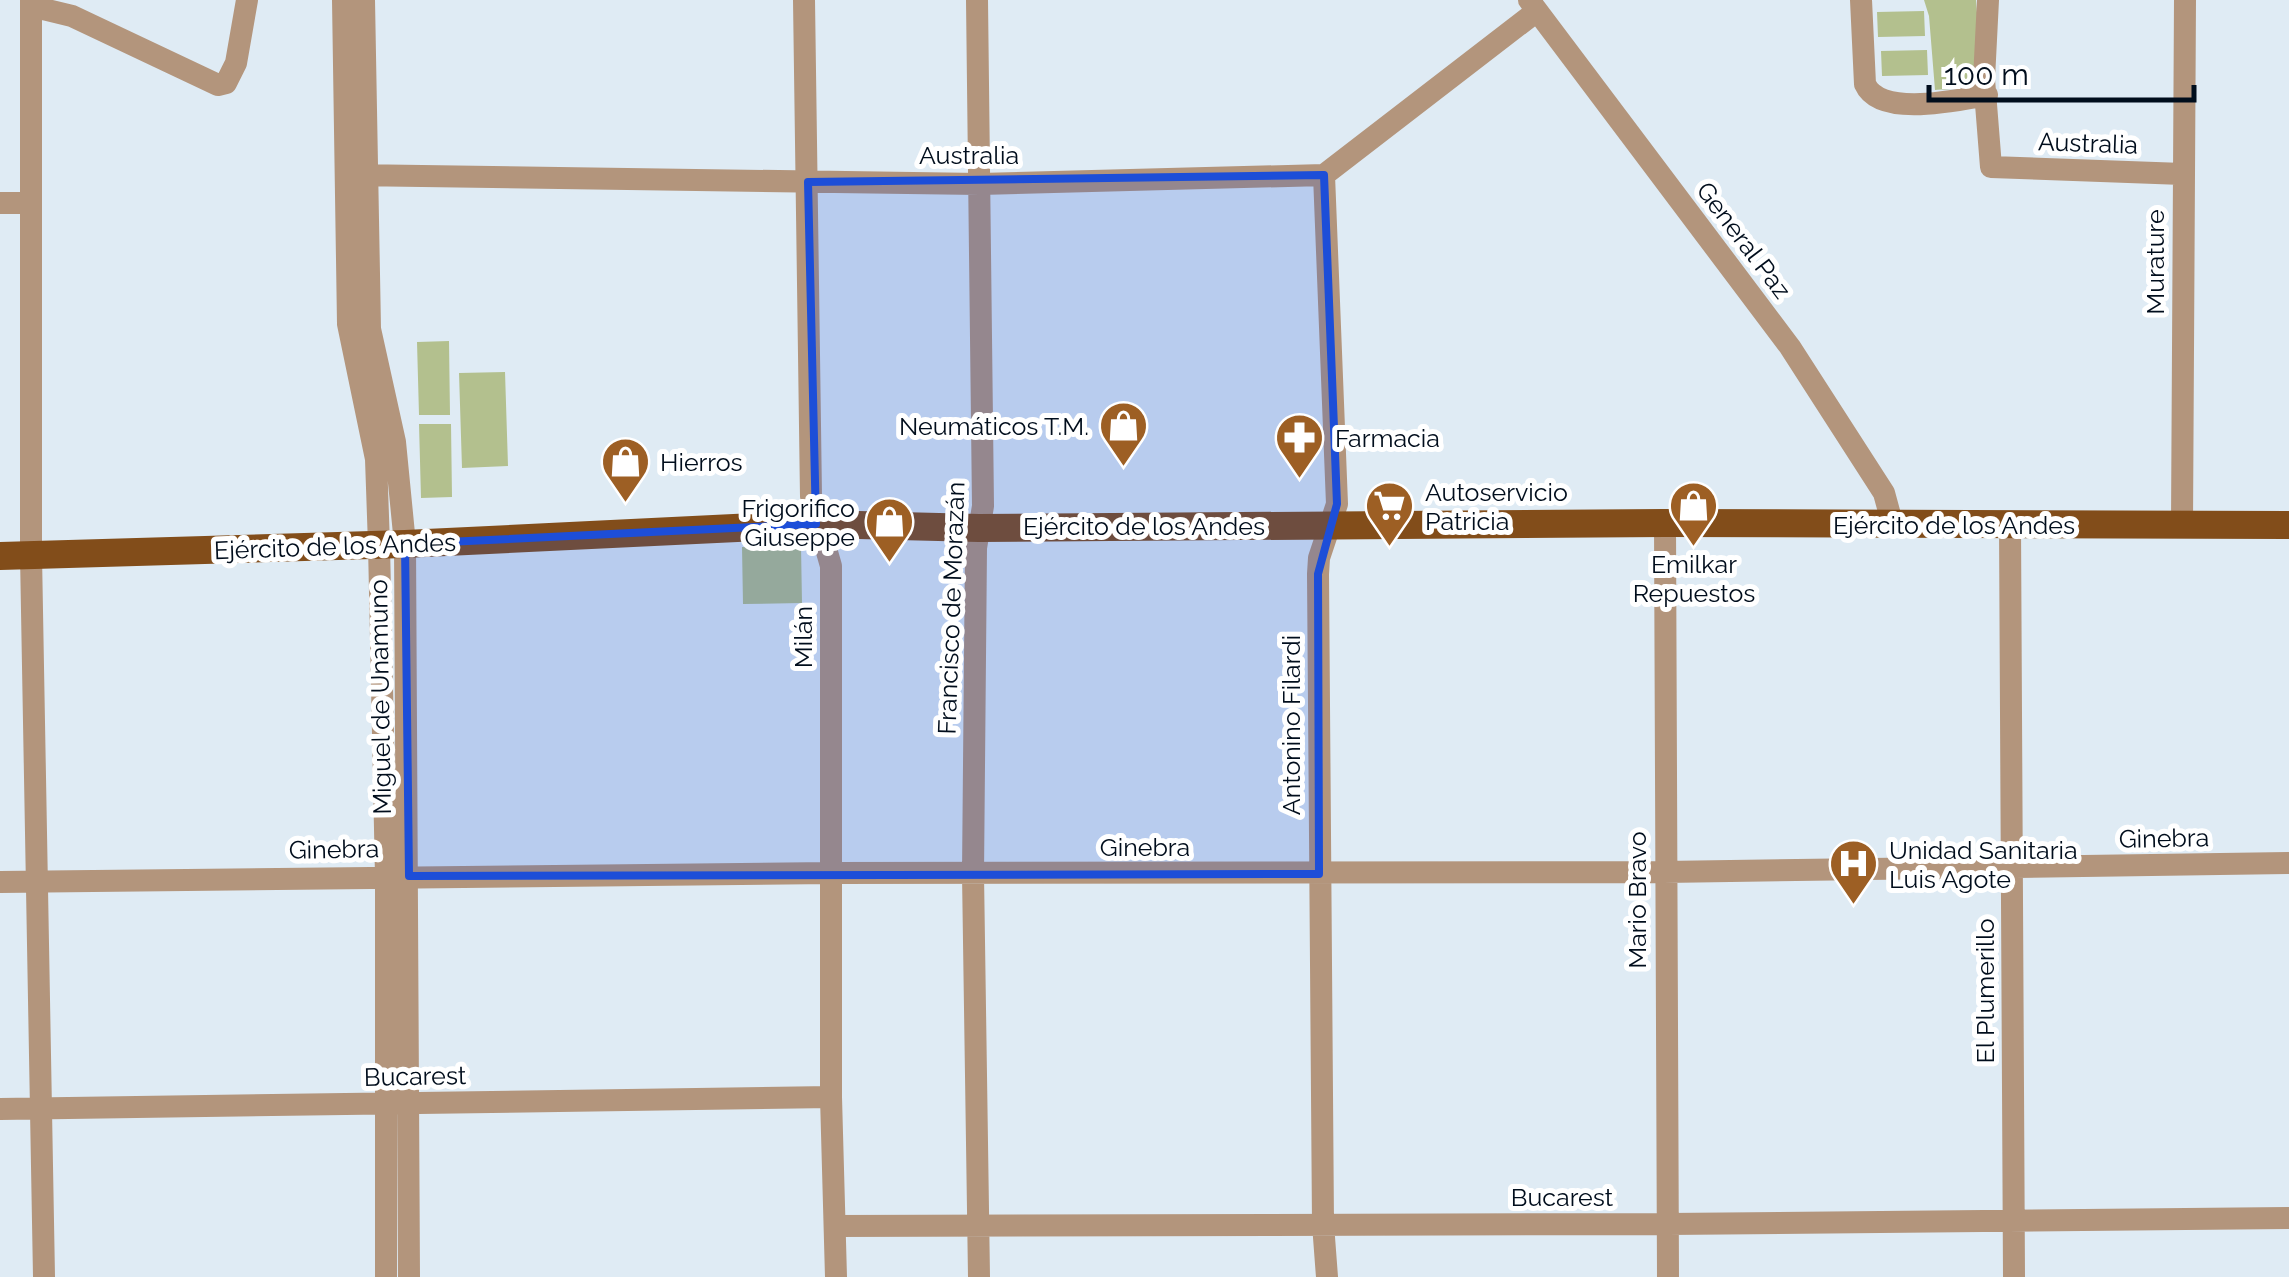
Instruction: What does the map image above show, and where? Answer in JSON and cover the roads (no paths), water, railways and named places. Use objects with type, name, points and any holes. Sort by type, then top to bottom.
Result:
[{"type":"main road","name":"Ejército de los Andes","points":[[0,556],[392,544],[818,524],[979,528],[2289,525]]},
{"type":"street","points":[[44,1277],[32,555],[31,3],[72,16],[218,85],[226,83],[236,63],[247,0]]},
{"type":"street","name":"Miguel de Unamuno","points":[[343,0],[370,329],[395,442],[392,544],[398,1104],[386,1277]]},
{"type":"street","name":"Miguel de Unamuno","points":[[356,175],[364,0]]},
{"type":"street","name":"Milán","points":[[804,0],[811,496],[830,566],[831,1097],[836,1277]]},
{"type":"street","name":"Francisco de Morazán","points":[[977,0],[983,506],[976,548],[972,874],[979,1277]]},
{"type":"street","points":[[1861,0],[1869,92],[1878,99],[1914,104],[1988,96],[1984,78],[1988,0]]},
{"type":"street","name":"Murature","points":[[2182,524],[2185,0]]},
{"type":"street","points":[[1324,175],[1533,5]]},
{"type":"street","name":"General Paz","points":[[1533,5],[1790,347],[1884,493],[1893,526]]},
{"type":"street","name":"Australia","points":[[1988,96],[1991,167],[2183,174]]},
{"type":"street","name":"Australia","points":[[356,175],[980,184],[1324,175]]},
{"type":"street","name":"Antonino Filardi","points":[[1324,175],[1337,504],[1318,574],[1323,1224],[1327,1277]]},
{"type":"street","points":[[0,204],[31,203]]},
{"type":"street","name":"Mario Bravo","points":[[1664,524],[1668,1277]]},
{"type":"street","name":"El Plumerillo","points":[[2010,525],[2014,1277]]},
{"type":"street","name":"Ginebra","points":[[0,882],[831,873],[1664,872],[2289,863]]},
{"type":"street","name":"Bucarest","points":[[0,1109],[831,1097]]},
{"type":"street","name":"Miguel de Unamuno","points":[[398,1104],[410,1277]]},
{"type":"street","name":"Bucarest","points":[[835,1226],[2289,1218]]},
{"type":"place","name":"Neumáticos T.M.","points":[[1124,468]]},
{"type":"place","name":"Farmacia","points":[[1300,480]]},
{"type":"place","name":"Hierros","points":[[625,504]]},
{"type":"place","name":"Autoservicio Patricia","points":[[1390,548]]},
{"type":"place","name":"Emilkar Repuestos","points":[[1694,548]]},
{"type":"place","name":"Frigorifico Giuseppe","points":[[890,564]]},
{"type":"place","name":"Unidad Sanitaria Luis Agote","points":[[1854,906]]}]
